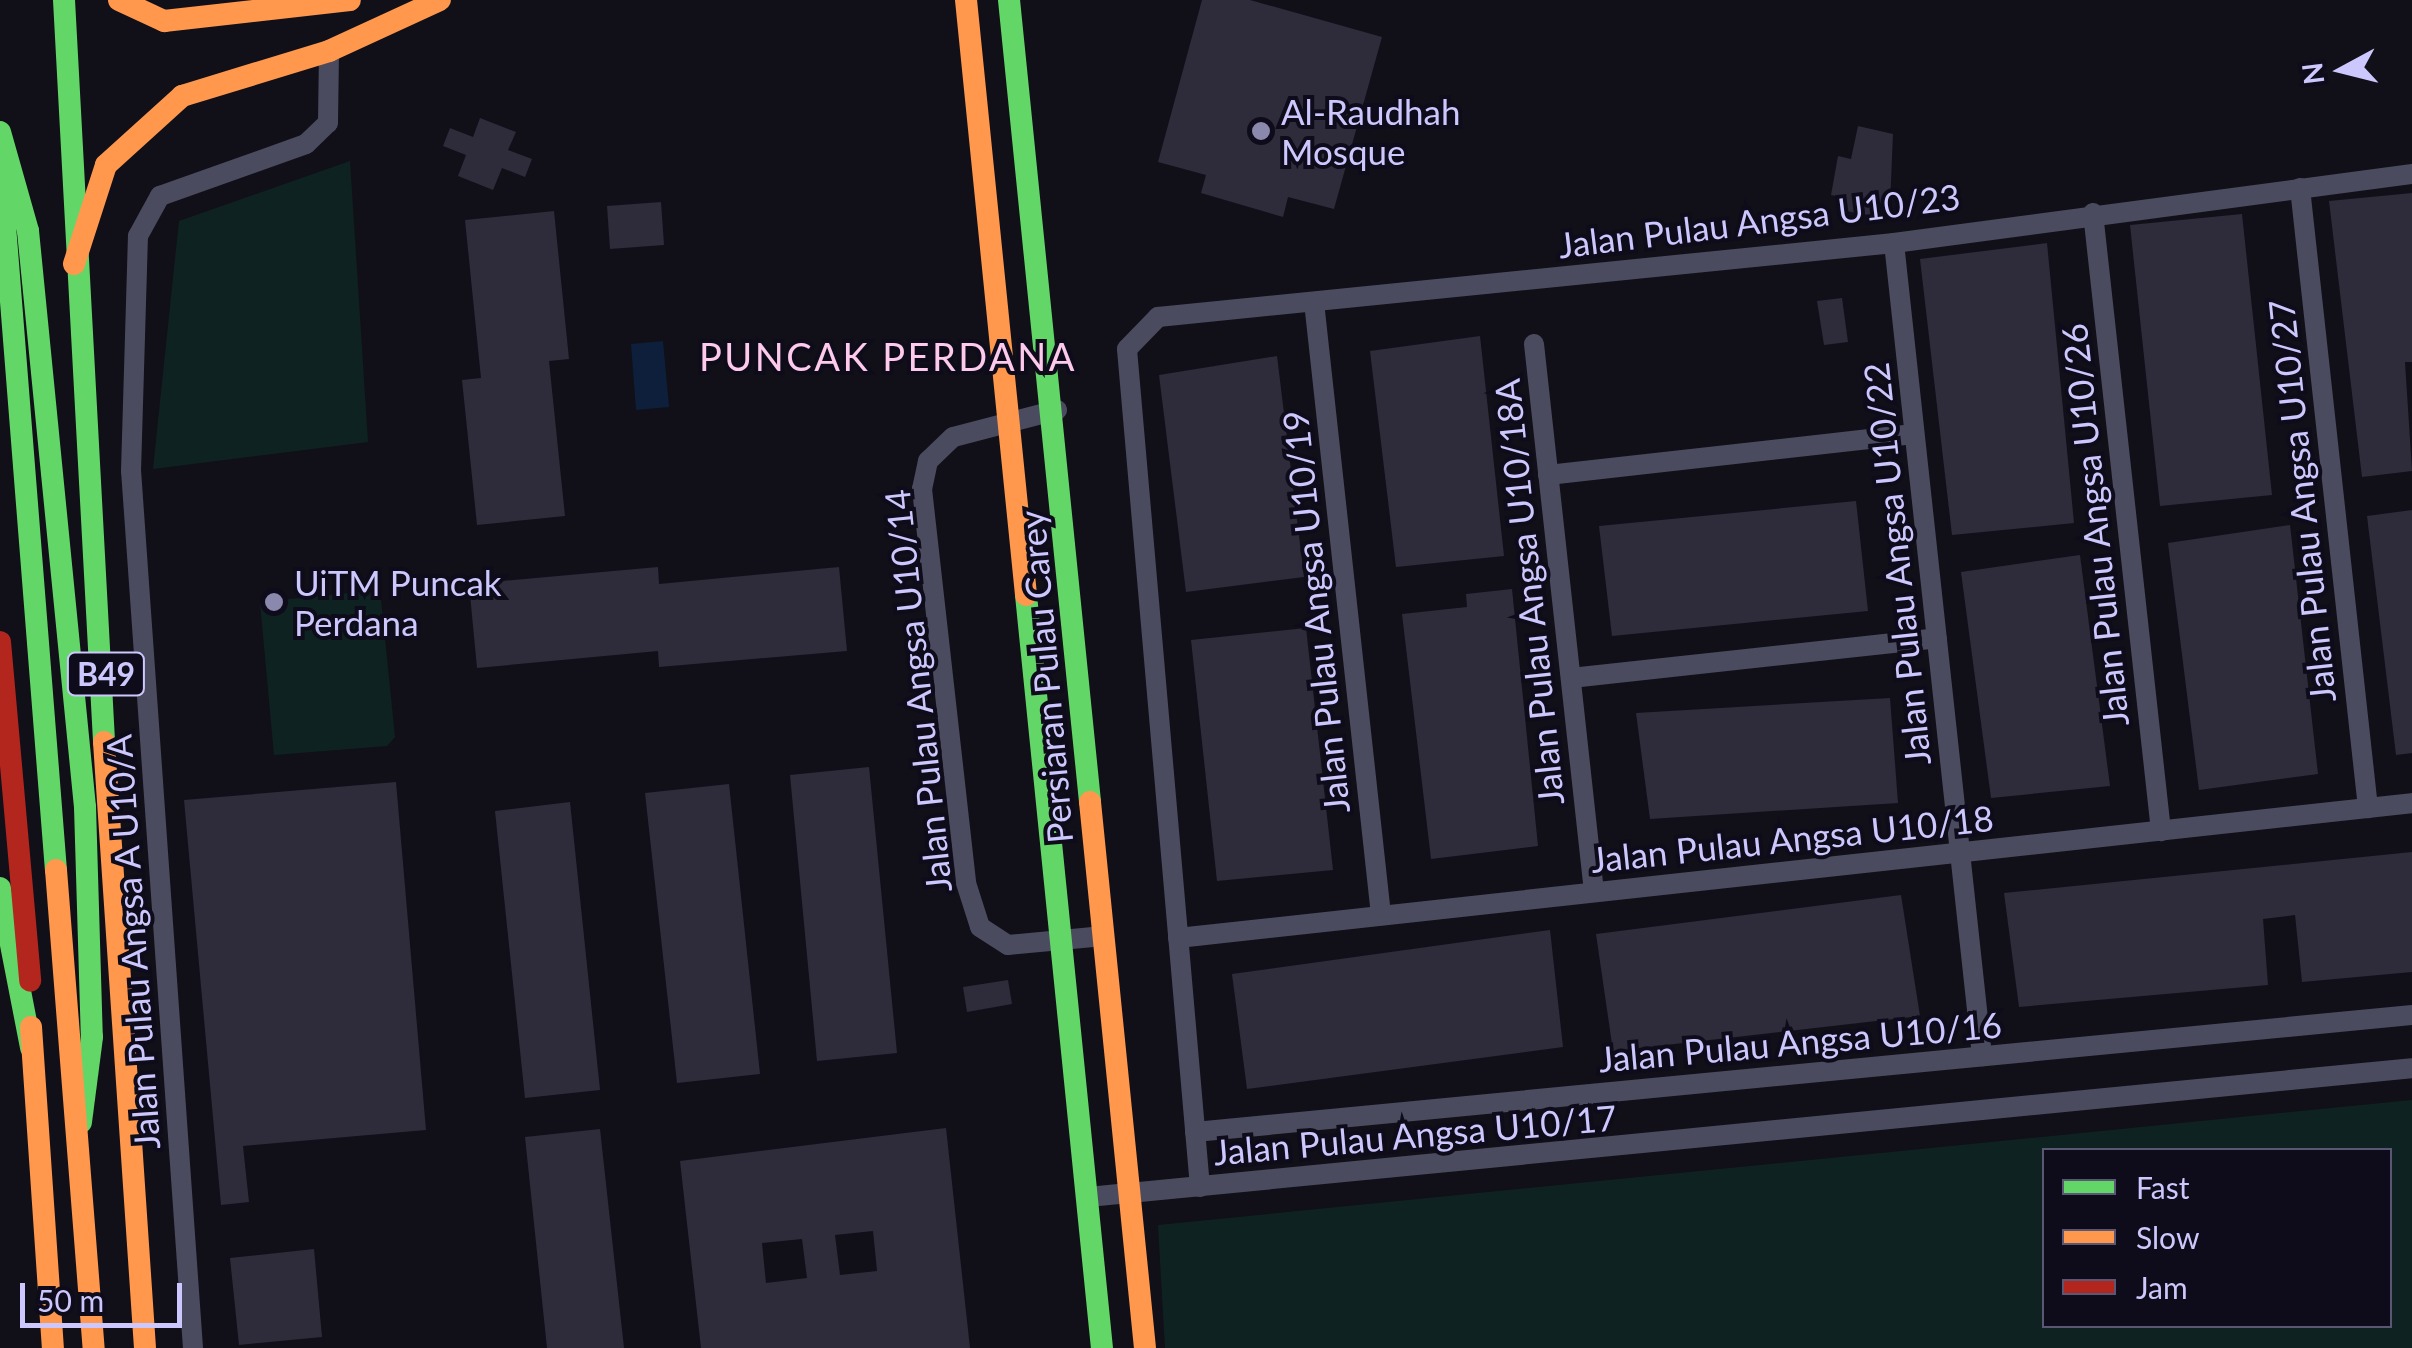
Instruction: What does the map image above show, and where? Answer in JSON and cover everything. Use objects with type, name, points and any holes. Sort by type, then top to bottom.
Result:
[{"type":"main road","name":"B49","points":[[64,0],[72,269],[145,1348]]},
{"type":"main road","points":[[119,0],[164,21],[350,0]]},
{"type":"main road","points":[[72,269],[106,165],[138,128],[182,96],[329,51],[440,0]]},
{"type":"main road","name":"Persiaran Pulau Carey","points":[[966,0],[1102,1348]]},
{"type":"main road","name":"Persiaran Pulau Carey","points":[[1009,0],[1057,410],[1144,1348]]},
{"type":"main road","points":[[0,132],[28,231],[72,643],[92,1037],[81,1122]]},
{"type":"main road","name":"B49","points":[[0,162],[81,1122],[94,1348]]},
{"type":"main road","points":[[0,642],[52,1348]]},
{"type":"main road","points":[[0,888],[31,1048]]},
{"type":"street","name":"Jalan Pulau Angsa A U10/A","points":[[193,1348],[131,471],[138,236],[160,196],[306,144],[328,122],[329,51]]},
{"type":"street","name":"Jalan Pulau Angsa U10/23","points":[[1127,349],[1158,317],[1894,244],[2093,213],[2412,174]]},
{"type":"street","name":"Jalan Pulau Angsa U10/27","points":[[2300,188],[2368,808]]},
{"type":"street","name":"Jalan Pulau Angsa U10/26","points":[[2093,213],[2161,830]]},
{"type":"street","name":"Jalan Pulau Angsa U10/22","points":[[1894,244],[1982,1056]]},
{"type":"street","name":"Jalan Pulau Angsa U10/19","points":[[1314,302],[1381,916]]},
{"type":"street","name":"Jalan Pulau Angsa U10/18A","points":[[1534,344],[1594,892]]},
{"type":"street","name":"Jalan Pulau Angsa U10/17","points":[[1127,349],[1200,1188],[2412,1068]]},
{"type":"street","name":"Jalan Pulau Angsa U10/14","points":[[1057,410],[1009,416],[952,437],[928,461],[922,489],[966,883],[980,927],[1008,946],[1104,936]]},
{"type":"street","points":[[1548,475],[1914,434]]},
{"type":"street","points":[[1570,678],[1936,638]]},
{"type":"street","name":"Jalan Pulau Angsa U10/18","points":[[1178,938],[2412,803]]},
{"type":"street","name":"Jalan Pulau Angsa U10/16","points":[[1195,1132],[2412,1015]]},
{"type":"street","points":[[1088,1197],[1200,1188]]},
{"type":"green space","points":[[350,161],[368,442],[153,469],[179,221]]},
{"type":"green space","points":[[380,590],[395,737],[387,746],[274,755],[260,602]]},
{"type":"green space","points":[[2412,1100],[2412,1348],[1165,1348],[1158,1225]]},
{"type":"water","points":[[663,341],[669,407],[636,410],[631,344]]},
{"type":"building","name":"Al-Raudhah Mosque","points":[[1202,0],[1250,0],[1382,37],[1334,209],[1288,197],[1283,217],[1201,193],[1206,175],[1158,162]]},
{"type":"building","points":[[480,118],[516,132],[508,150],[532,159],[525,177],[502,168],[493,190],[458,176],[466,155],[443,146],[450,128],[473,137]]},
{"type":"building","points":[[1858,126],[1893,134],[1890,205],[1877,202],[1874,217],[1842,210],[1844,198],[1831,195],[1838,156],[1851,159]]},
{"type":"building","points":[[2412,193],[2412,362],[2405,362],[2412,471],[2362,477],[2329,201]]},
{"type":"building","points":[[661,202],[664,245],[610,249],[607,206]]},
{"type":"building","points":[[554,211],[569,359],[549,361],[565,516],[477,525],[462,380],[481,378],[465,220]]},
{"type":"building","points":[[2242,214],[2272,495],[2160,506],[2130,225]]},
{"type":"building","points":[[2047,243],[2074,523],[1952,535],[1920,259]]},
{"type":"building","points":[[1842,298],[1848,342],[1824,345],[1817,301]]},
{"type":"building","points":[[1480,336],[1504,556],[1396,567],[1370,351]]},
{"type":"building","points":[[1277,356],[1304,577],[1186,592],[1159,375]]},
{"type":"building","points":[[1856,501],[1868,611],[1612,636],[1599,526]]},
{"type":"building","points":[[2412,510],[2412,753],[2396,755],[2367,516]]},
{"type":"building","points":[[2290,525],[2318,774],[2199,790],[2168,543]]},
{"type":"building","points":[[2080,555],[2110,786],[1991,798],[1961,572]]},
{"type":"building","points":[[658,567],[659,584],[839,567],[847,651],[659,667],[658,651],[477,668],[469,584]]},
{"type":"building","points":[[1512,589],[1538,846],[1431,859],[1402,614],[1467,607],[1466,594]]},
{"type":"building","points":[[1306,628],[1333,870],[1217,881],[1191,640]]},
{"type":"building","points":[[1890,698],[1898,803],[1650,819],[1636,713]]},
{"type":"building","points":[[869,767],[897,1053],[817,1061],[790,775]]},
{"type":"building","points":[[396,782],[426,1130],[243,1146],[249,1202],[221,1205],[184,800]]},
{"type":"building","points":[[729,784],[760,1074],[677,1083],[645,793]]},
{"type":"building","points":[[570,802],[600,1090],[525,1098],[495,811]]},
{"type":"building","points":[[2412,852],[2412,972],[2302,982],[2295,915],[2263,919],[2268,985],[2019,1007],[2004,893]]},
{"type":"building","points":[[1901,895],[1920,1016],[1613,1051],[1596,934]]},
{"type":"building","points":[[1550,930],[1563,1047],[1247,1089],[1232,974]]},
{"type":"building","points":[[1008,980],[1012,1004],[967,1012],[963,987]]},
{"type":"building","points":[[946,1128],[970,1348],[701,1348],[680,1161]],"holes":[[[873,1231],[877,1271],[840,1275],[835,1235]],[[802,1239],[807,1278],[766,1283],[762,1243]]]},
{"type":"building","points":[[600,1129],[624,1348],[547,1348],[525,1137]]},
{"type":"building","points":[[314,1249],[322,1337],[239,1345],[230,1258]]},
{"type":"traffic: fast","points":[[64,0],[104,742]]},
{"type":"traffic: fast","points":[[1009,0],[1090,802]]},
{"type":"traffic: fast","points":[[0,132],[28,231],[85,807],[92,1037],[81,1122]]},
{"type":"traffic: fast","points":[[1,175],[56,870]]},
{"type":"traffic: fast","points":[[1026,595],[1102,1348]]},
{"type":"traffic: fast","points":[[0,888],[31,1048]]},
{"type":"traffic: slow","points":[[119,0],[164,21],[350,0]]},
{"type":"traffic: slow","points":[[74,264],[106,165],[182,96],[329,51],[440,0]]},
{"type":"traffic: slow","points":[[966,0],[1026,595]]},
{"type":"traffic: slow","points":[[104,742],[145,1348]]},
{"type":"traffic: slow","points":[[1090,802],[1145,1348]]},
{"type":"traffic: slow","points":[[56,870],[94,1348]]},
{"type":"traffic: slow","points":[[31,1027],[53,1348]]},
{"type":"traffic: jam","points":[[0,642],[30,981]]},
{"type":"place","name":"Al-Raudhah Mosque","points":[[1261,131]]},
{"type":"place","name":"UiTM Puncak Perdana","points":[[274,602]]},
{"type":"district","name":"PUNCAK PERDANA","points":[[888,357]]}]
